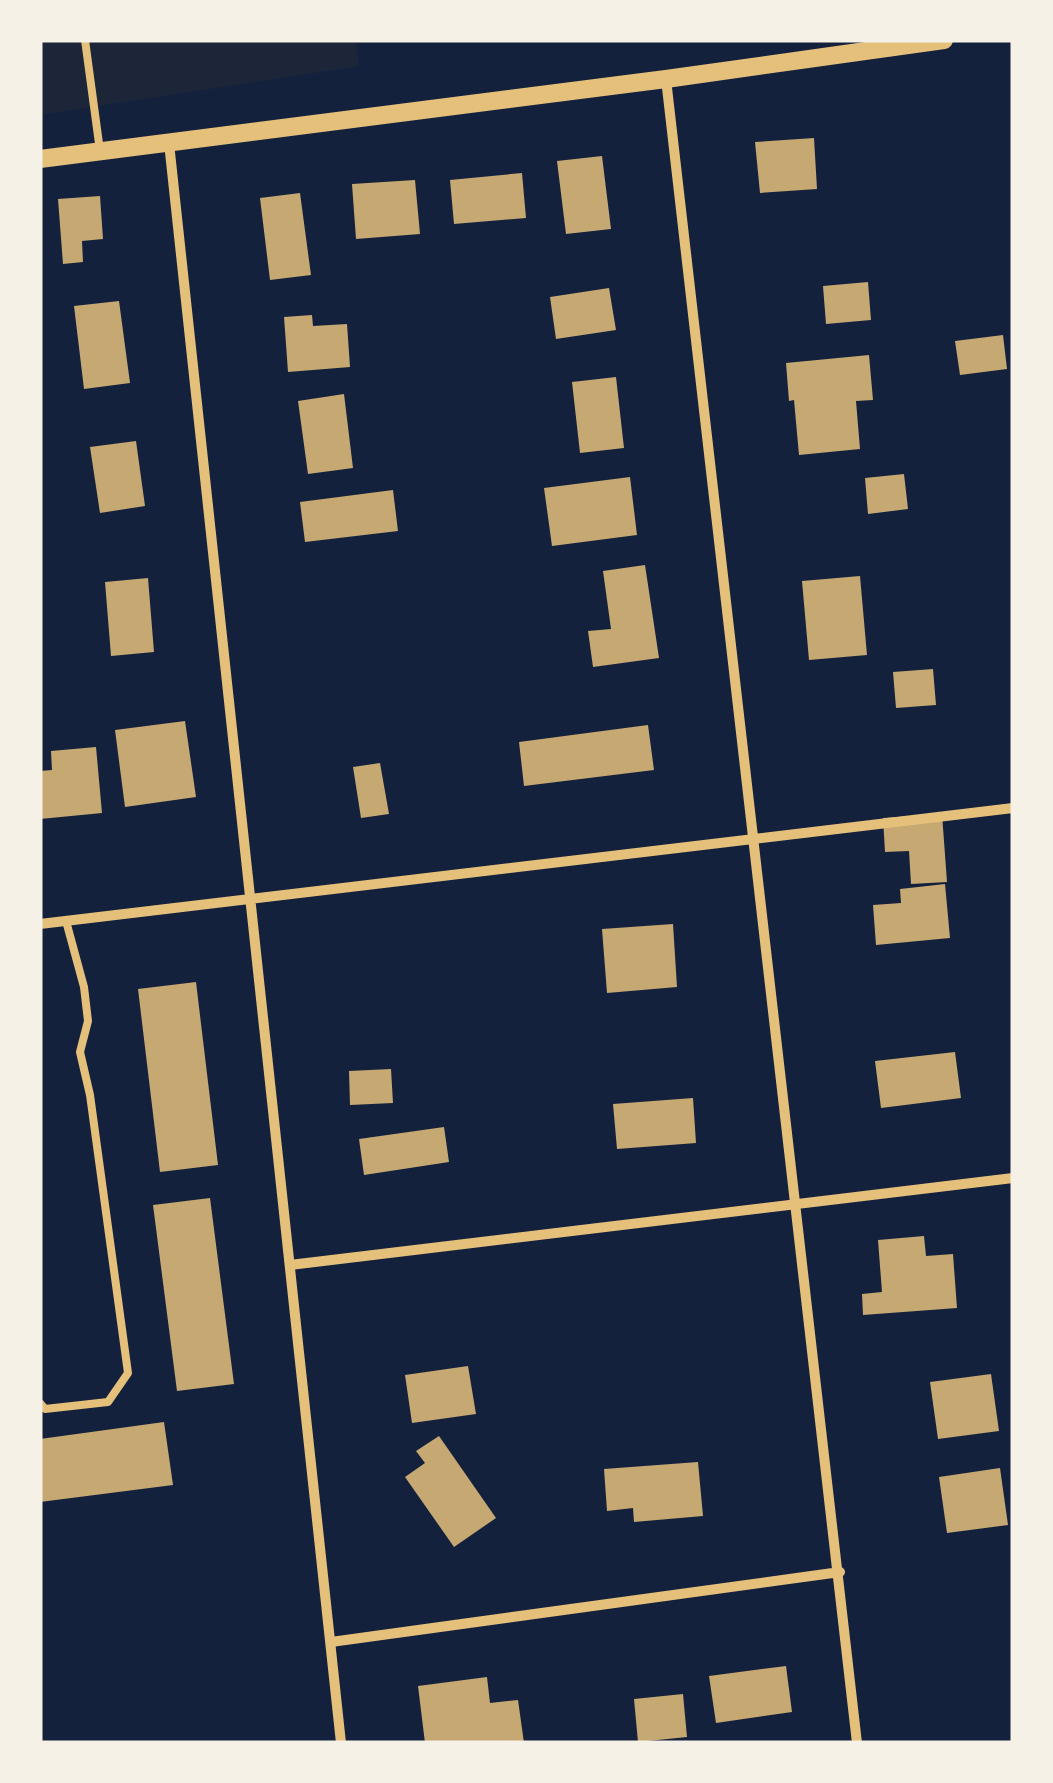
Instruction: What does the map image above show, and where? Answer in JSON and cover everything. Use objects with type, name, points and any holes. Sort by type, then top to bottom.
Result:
[{"type":"street","points":[[40,159],[944,40]]},
{"type":"street","points":[[666,79],[858,1743]]},
{"type":"street","points":[[168,142],[341,1743]]},
{"type":"street","points":[[40,924],[1013,808]]},
{"type":"street","points":[[290,1265],[1013,1178]]},
{"type":"street","points":[[330,1642],[840,1572]]},
{"type":"lane","points":[[85,40],[100,151]]},
{"type":"lane","points":[[40,1403],[45,1409],[108,1402],[128,1373],[90,1094],[80,1052],[88,1021],[84,987],[66,921]]},
{"type":"shaded area","points":[[40,40],[356,40],[359,66],[40,115]]},
{"type":"building","points":[[814,138],[817,189],[760,193],[755,142]]},
{"type":"building","points":[[602,156],[611,229],[566,234],[557,161]]},
{"type":"building","points":[[522,173],[526,218],[454,224],[450,180]]},
{"type":"building","points":[[415,180],[420,234],[356,239],[352,184]]},
{"type":"building","points":[[300,193],[311,275],[270,280],[260,198]]},
{"type":"building","points":[[100,196],[103,239],[82,241],[83,262],[63,264],[58,199]]},
{"type":"building","points":[[868,282],[871,320],[826,324],[823,286]]},
{"type":"building","points":[[609,288],[616,330],[556,339],[550,297]]},
{"type":"building","points":[[119,301],[130,383],[84,389],[74,306]]},
{"type":"building","points":[[312,315],[313,326],[347,324],[350,367],[288,372],[284,317]]},
{"type":"building","points":[[1003,335],[1007,369],[960,375],[955,341]]},
{"type":"building","points":[[869,355],[873,400],[856,401],[860,449],[799,455],[786,363]]},
{"type":"building","points":[[616,377],[624,448],[580,453],[572,382]]},
{"type":"building","points":[[344,394],[353,468],[308,474],[298,401]]},
{"type":"building","points":[[136,441],[145,506],[100,513],[90,447]]},
{"type":"building","points":[[904,474],[908,509],[868,514],[865,478]]},
{"type":"building","points":[[630,477],[637,535],[552,546],[544,488]]},
{"type":"building","points":[[393,490],[398,531],[305,542],[300,502]]},
{"type":"building","points":[[645,565],[659,658],[593,667],[588,631],[611,629],[603,571]]},
{"type":"building","points":[[860,576],[867,655],[809,660],[802,581]]},
{"type":"building","points":[[148,578],[154,652],[111,656],[105,582]]},
{"type":"building","points":[[933,669],[936,705],[896,708],[893,672]]},
{"type":"building","points":[[185,721],[196,797],[125,807],[115,730]]},
{"type":"building","points":[[648,725],[654,770],[524,786],[519,742]]},
{"type":"building","points":[[96,747],[102,813],[40,819],[40,771],[52,770],[51,751]]},
{"type":"building","points":[[380,763],[389,814],[361,818],[353,767]]},
{"type":"building","points":[[942,814],[947,882],[911,884],[909,851],[885,852],[883,818]]},
{"type":"building","points":[[945,884],[950,938],[876,945],[873,905],[901,903],[900,889]]},
{"type":"building","points":[[673,924],[677,987],[607,993],[602,929]]},
{"type":"building","points":[[196,982],[218,1165],[160,1172],[138,989]]},
{"type":"building","points":[[955,1052],[961,1098],[881,1108],[875,1061]]},
{"type":"building","points":[[391,1069],[393,1103],[350,1105],[349,1071]]},
{"type":"building","points":[[693,1098],[696,1143],[617,1149],[613,1104]]},
{"type":"building","points":[[444,1127],[449,1162],[364,1175],[359,1139]]},
{"type":"building","points":[[210,1198],[234,1384],[177,1391],[153,1205]]},
{"type":"building","points":[[924,1236],[926,1256],[953,1254],[957,1308],[863,1315],[862,1294],[882,1292],[878,1240]]},
{"type":"building","points":[[468,1366],[476,1414],[412,1423],[405,1375]]},
{"type":"building","points":[[991,1374],[999,1431],[938,1439],[930,1382]]},
{"type":"building","points":[[164,1422],[173,1485],[40,1502],[40,1439]]},
{"type":"building","points":[[439,1436],[496,1518],[454,1547],[405,1477],[425,1463],[416,1451]]},
{"type":"building","points":[[698,1462],[703,1516],[634,1522],[633,1508],[607,1511],[604,1469]]},
{"type":"building","points":[[1000,1468],[1008,1525],[947,1533],[939,1477]]},
{"type":"building","points":[[786,1666],[792,1712],[716,1723],[709,1676]]},
{"type":"building","points":[[487,1677],[490,1703],[518,1700],[524,1743],[425,1743],[418,1686]]},
{"type":"building","points":[[683,1694],[687,1737],[638,1742],[634,1699]]}]
